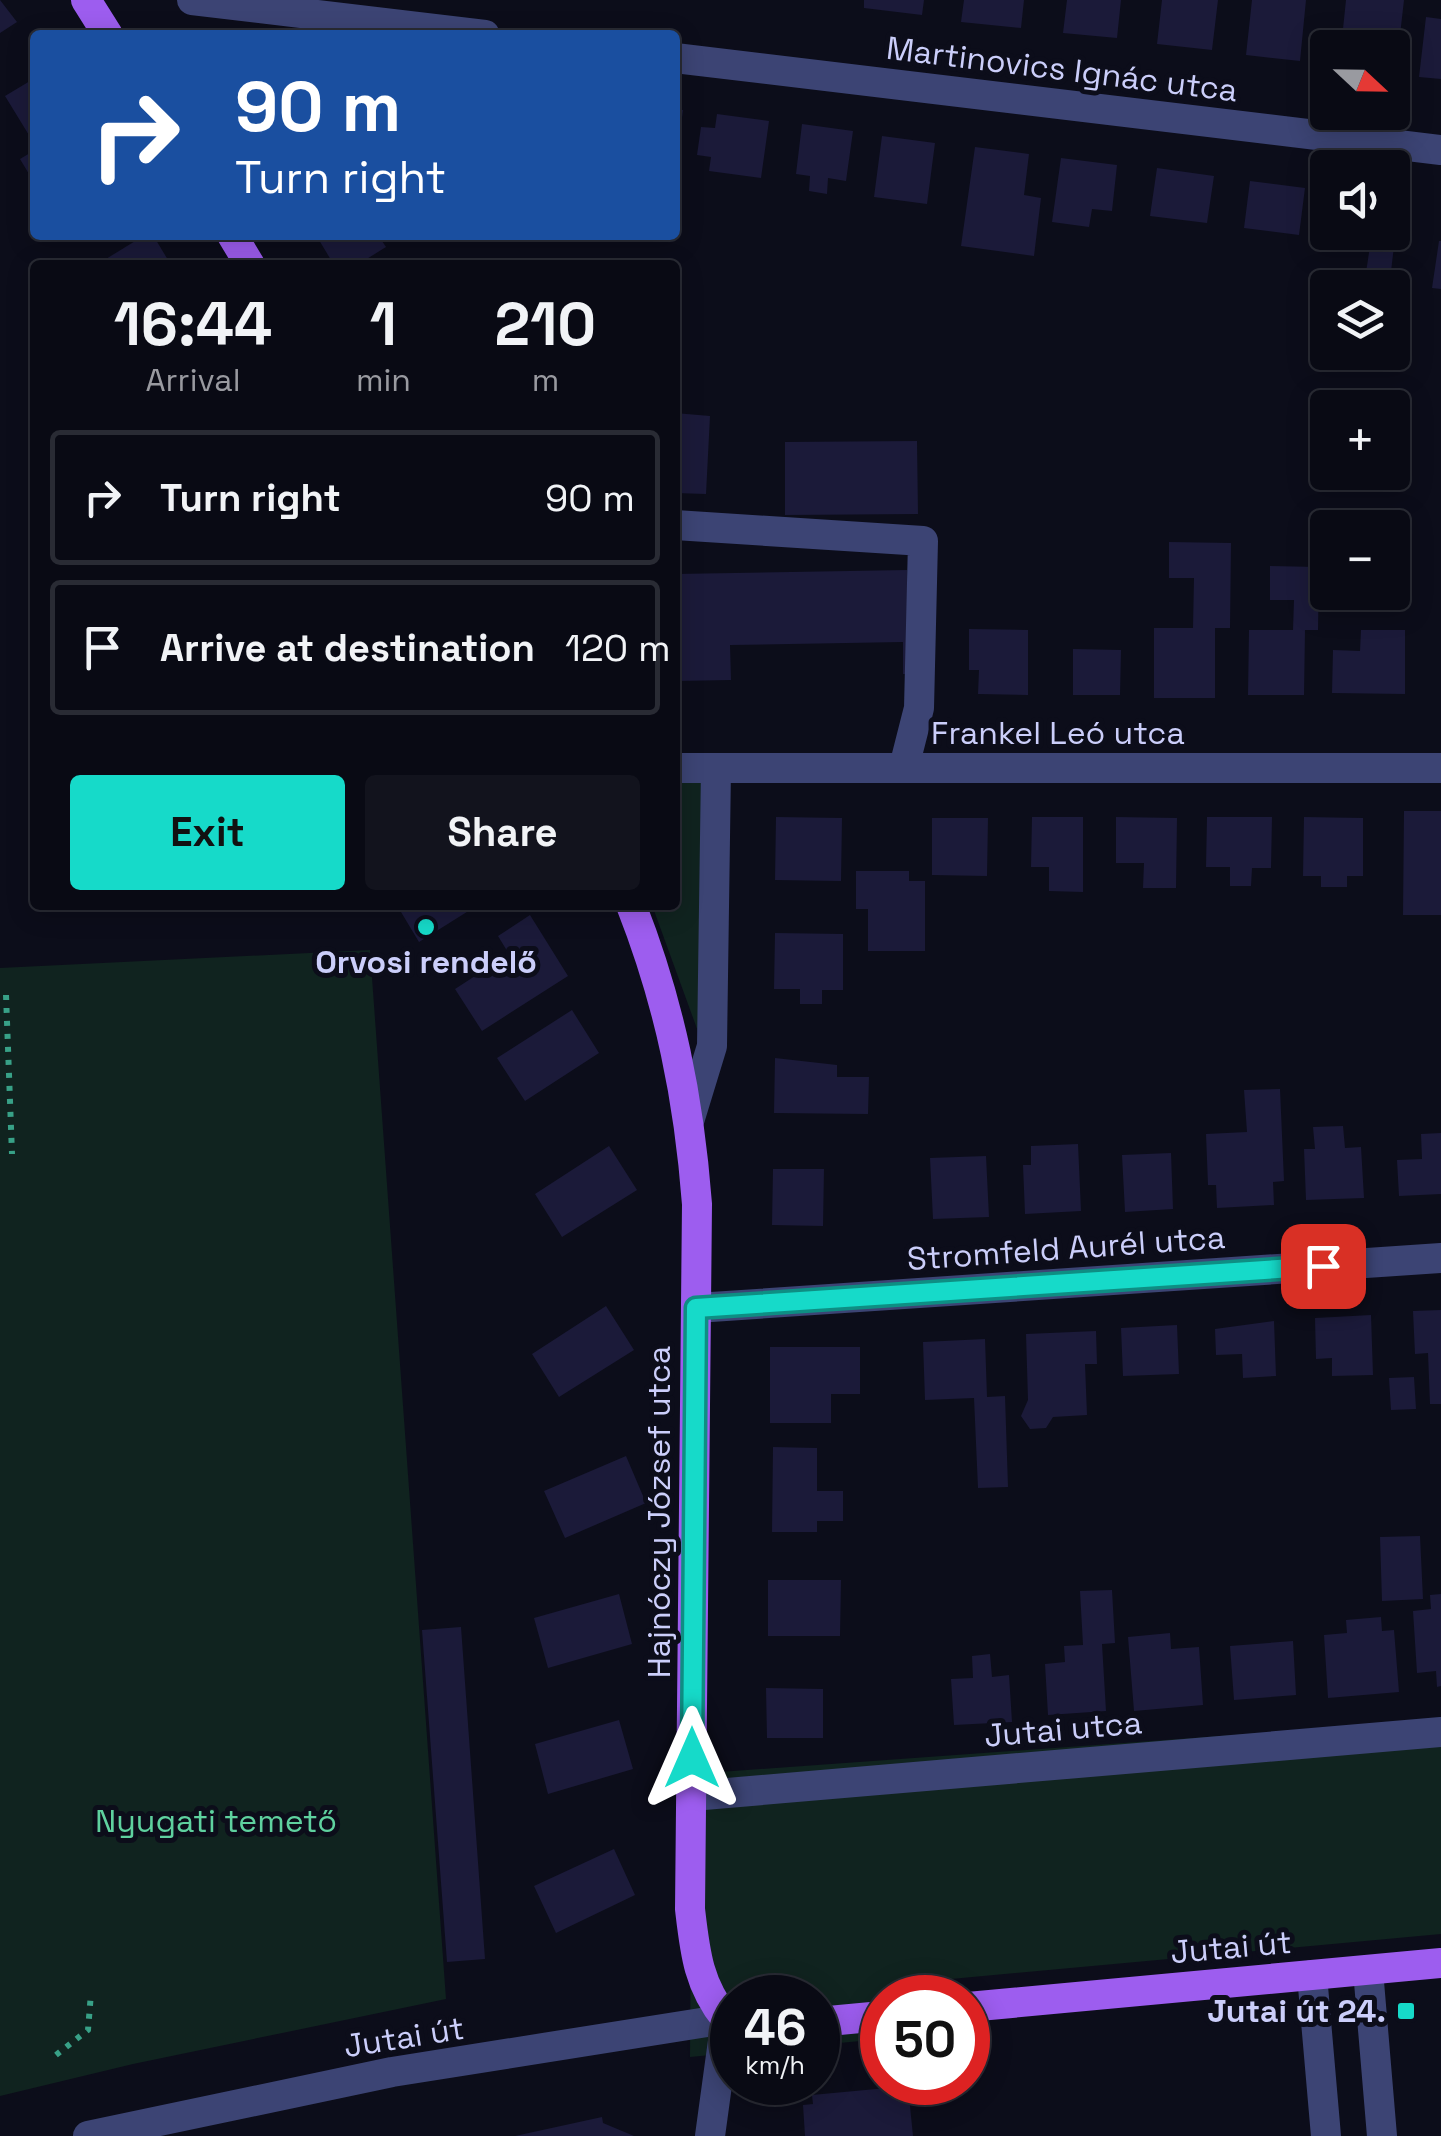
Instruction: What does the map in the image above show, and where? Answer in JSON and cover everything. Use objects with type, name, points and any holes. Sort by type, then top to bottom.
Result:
[{"type":"main road","points":[[86,0],[105,30]]},
{"type":"main road","name":"Hajnóczy József utca","points":[[633,910],[676,1039],[690,1118],[697,1204],[690,1909],[697,1969],[710,1998]]},
{"type":"main road","name":"Jutai út","points":[[990,2005],[1441,1963]]},
{"type":"street","points":[[192,0],[442,30]]},
{"type":"street","name":"Martinovics Ignác utca","points":[[680,59],[1441,150]]},
{"type":"street","points":[[680,525],[924,541],[919,708],[904,768]]},
{"type":"street","name":"Frankel Leó utca","points":[[680,768],[1441,768]]},
{"type":"street","name":"Hajnóczy József utca","points":[[690,1118],[712,1046],[716,768]]},
{"type":"street","name":"Stromfeld Aurél utca","points":[[696,1308],[1441,1258]]},
{"type":"street","name":"Jutai utca","points":[[692,1796],[1441,1732]]},
{"type":"street","points":[[1368,1970],[1382,2136]]},
{"type":"street","points":[[1312,1975],[1326,2136]]},
{"type":"street","name":"Jutai út","points":[[88,2136],[194,2124],[392,2072],[710,2022]]},
{"type":"street","points":[[710,2136],[715,2105]]},
{"type":"path","points":[[6,995],[12,1154]]},
{"type":"path","points":[[56,2055],[88,2030],[91,1993]]},
{"type":"green space","points":[[680,775],[707,776],[700,1037],[654,910],[680,910]]},
{"type":"green space","name":"Nyugati temető","points":[[370,950],[446,1999],[133,2064],[0,2096],[0,968]]},
{"type":"green space","points":[[1441,1720],[1441,1934],[990,1975],[860,1975],[860,2041],[840,2043],[840,1975],[710,1975],[710,2055],[690,2057],[692,1774]]},
{"type":"building","points":[[0,0],[17,22],[0,33]]},
{"type":"building","points":[[864,0],[924,0],[922,15],[864,8]]},
{"type":"building","points":[[964,0],[1024,0],[1021,28],[961,22]]},
{"type":"building","points":[[1067,0],[1121,0],[1117,38],[1063,33]]},
{"type":"building","points":[[1162,0],[1218,0],[1212,50],[1157,44]]},
{"type":"building","points":[[1252,0],[1306,0],[1300,61],[1246,55]]},
{"type":"building","points":[[1346,0],[1404,0],[1401,30],[1343,30]]},
{"type":"building","points":[[1426,17],[1441,19],[1441,79],[1419,77]]},
{"type":"building","points":[[30,81],[30,137],[5,96]]},
{"type":"building","points":[[717,114],[769,121],[761,178],[709,171],[711,157],[697,155],[701,127],[715,128]]},
{"type":"building","points":[[802,124],[853,131],[846,181],[828,178],[827,194],[809,191],[810,176],[796,174]]},
{"type":"building","points":[[882,136],[935,143],[927,204],[874,197]]},
{"type":"building","points":[[975,147],[1029,154],[1024,195],[1041,198],[1034,256],[961,246]]},
{"type":"building","points":[[30,153],[30,176],[20,159]]},
{"type":"building","points":[[1061,158],[1117,165],[1112,211],[1092,209],[1089,227],[1052,222]]},
{"type":"building","points":[[1157,168],[1214,176],[1207,223],[1150,216]]},
{"type":"building","points":[[1250,181],[1305,188],[1299,235],[1244,228]]},
{"type":"building","points":[[137,240],[156,240],[168,260],[106,260]]},
{"type":"building","points":[[319,240],[381,240],[386,247],[365,260],[331,260]]},
{"type":"building","points":[[1441,241],[1441,289],[1432,288]]},
{"type":"building","points":[[1369,250],[1394,250],[1391,270],[1366,270]]},
{"type":"building","points":[[680,413],[710,416],[706,494],[680,493]]},
{"type":"building","points":[[917,441],[918,514],[785,515],[785,442]]},
{"type":"building","points":[[1169,542],[1231,543],[1230,628],[1215,628],[1215,698],[1154,698],[1154,628],[1193,628],[1194,578],[1169,578]]},
{"type":"building","points":[[1270,566],[1310,567],[1310,610],[1318,610],[1318,630],[1305,630],[1304,695],[1248,695],[1249,630],[1293,630],[1294,600],[1270,600]]},
{"type":"building","points":[[907,570],[909,674],[903,674],[903,642],[730,645],[731,680],[680,681],[680,574]]},
{"type":"building","points":[[969,629],[1028,630],[1028,695],[978,694],[979,670],[969,670]]},
{"type":"building","points":[[1361,630],[1405,630],[1405,694],[1332,693],[1333,650],[1360,651]]},
{"type":"building","points":[[1073,649],[1121,650],[1120,695],[1073,695]]},
{"type":"building","points":[[1404,811],[1441,811],[1441,915],[1403,915]]},
{"type":"building","points":[[776,817],[842,818],[841,881],[775,880]]},
{"type":"building","points":[[1032,817],[1083,817],[1083,892],[1049,891],[1049,867],[1031,867]]},
{"type":"building","points":[[1116,817],[1177,818],[1176,888],[1143,888],[1144,863],[1116,863]]},
{"type":"building","points":[[1207,817],[1272,817],[1271,868],[1252,868],[1251,886],[1230,886],[1230,867],[1206,867]]},
{"type":"building","points":[[1304,817],[1363,818],[1363,876],[1347,876],[1347,887],[1321,887],[1321,876],[1303,876]]},
{"type":"building","points":[[932,818],[988,818],[987,876],[932,875]]},
{"type":"building","points":[[856,871],[909,871],[909,881],[925,881],[925,951],[868,951],[868,909],[856,909]]},
{"type":"building","name":"Orvosi rendelő","points":[[404,910],[470,910],[419,942],[401,912]]},
{"type":"building","points":[[530,915],[568,976],[482,1031],[455,989],[509,954],[498,936]]},
{"type":"building","points":[[775,933],[843,934],[843,990],[822,990],[822,1004],[800,1004],[800,989],[774,989]]},
{"type":"building","points":[[572,1010],[599,1053],[525,1101],[497,1058]]},
{"type":"building","points":[[775,1058],[837,1065],[837,1077],[869,1077],[868,1114],[774,1113]]},
{"type":"building","points":[[1280,1089],[1284,1181],[1273,1182],[1274,1205],[1217,1208],[1216,1185],[1208,1185],[1206,1134],[1247,1132],[1244,1090]]},
{"type":"building","points":[[1343,1126],[1345,1148],[1361,1147],[1364,1198],[1306,1200],[1304,1149],[1315,1149],[1313,1127]]},
{"type":"building","points":[[1441,1133],[1441,1194],[1399,1196],[1397,1160],[1422,1159],[1421,1134]]},
{"type":"building","points":[[1078,1144],[1081,1211],[1025,1214],[1023,1165],[1031,1165],[1031,1146]]},
{"type":"building","points":[[609,1146],[637,1190],[562,1237],[535,1194]]},
{"type":"building","points":[[1171,1153],[1173,1209],[1125,1212],[1122,1155]]},
{"type":"building","points":[[986,1156],[989,1217],[933,1219],[930,1158]]},
{"type":"building","points":[[773,1169],[824,1169],[823,1226],[772,1225]]},
{"type":"building","points":[[606,1306],[634,1350],[559,1397],[532,1354]]},
{"type":"building","points":[[1441,1310],[1441,1404],[1430,1404],[1428,1353],[1415,1354],[1413,1311]]},
{"type":"building","points":[[1371,1315],[1373,1375],[1332,1376],[1332,1358],[1316,1359],[1315,1318]]},
{"type":"building","points":[[1274,1321],[1276,1376],[1243,1378],[1242,1354],[1216,1355],[1215,1329]]},
{"type":"building","points":[[1177,1325],[1179,1374],[1123,1376],[1121,1328]]},
{"type":"building","points":[[1096,1331],[1097,1364],[1085,1364],[1087,1415],[1053,1417],[1046,1428],[1030,1429],[1021,1416],[1028,1400],[1026,1334]]},
{"type":"building","points":[[985,1339],[987,1397],[1005,1396],[1008,1487],[978,1488],[974,1398],[925,1400],[923,1342]]},
{"type":"building","points":[[770,1347],[860,1347],[860,1394],[831,1394],[831,1423],[770,1423]]},
{"type":"building","points":[[1414,1377],[1416,1409],[1391,1410],[1389,1378]]},
{"type":"building","points":[[773,1447],[817,1448],[817,1491],[843,1491],[843,1521],[817,1521],[817,1532],[772,1532]]},
{"type":"building","points":[[626,1456],[646,1503],[565,1538],[544,1491]]},
{"type":"building","points":[[1420,1536],[1423,1599],[1382,1601],[1380,1537]]},
{"type":"building","points":[[768,1580],[841,1580],[840,1636],[768,1636]]},
{"type":"building","points":[[1112,1590],[1115,1643],[1102,1644],[1106,1711],[1048,1715],[1045,1664],[1065,1662],[1064,1646],[1083,1645],[1080,1591]]},
{"type":"building","points":[[619,1594],[632,1644],[548,1668],[534,1618]]},
{"type":"building","points":[[1441,1594],[1441,1686],[1437,1687],[1436,1671],[1417,1673],[1413,1611],[1431,1609],[1430,1595]]},
{"type":"building","points":[[1381,1617],[1382,1631],[1394,1630],[1399,1692],[1328,1698],[1324,1635],[1347,1633],[1346,1620]]},
{"type":"building","points":[[461,1627],[485,1959],[447,1962],[422,1630]]},
{"type":"building","points":[[1170,1633],[1171,1649],[1199,1647],[1203,1705],[1134,1711],[1128,1637]]},
{"type":"building","points":[[1293,1641],[1296,1695],[1234,1700],[1230,1646]]},
{"type":"building","points":[[990,1654],[992,1677],[1009,1675],[1012,1722],[954,1725],[951,1679],[973,1678],[972,1656]]},
{"type":"building","points":[[766,1688],[823,1689],[823,1738],[767,1738]]},
{"type":"building","points":[[619,1720],[633,1769],[548,1794],[535,1744]]},
{"type":"building","points":[[614,1849],[635,1895],[556,1933],[534,1886]]},
{"type":"building","points":[[860,2090],[860,2105],[910,2105],[913,2136],[805,2136],[803,2105],[840,2105],[840,2092]]},
{"type":"building","points":[[602,2117],[603,2123],[634,2136],[515,2136]]},
{"type":"place","name":"Orvosi rendelő","points":[[426,927]]},
{"type":"place","name":"Jutai út 24.","points":[[1406,2011]]},
{"type":"route","points":[[692,1758],[696,1308],[1323,1266]]}]
